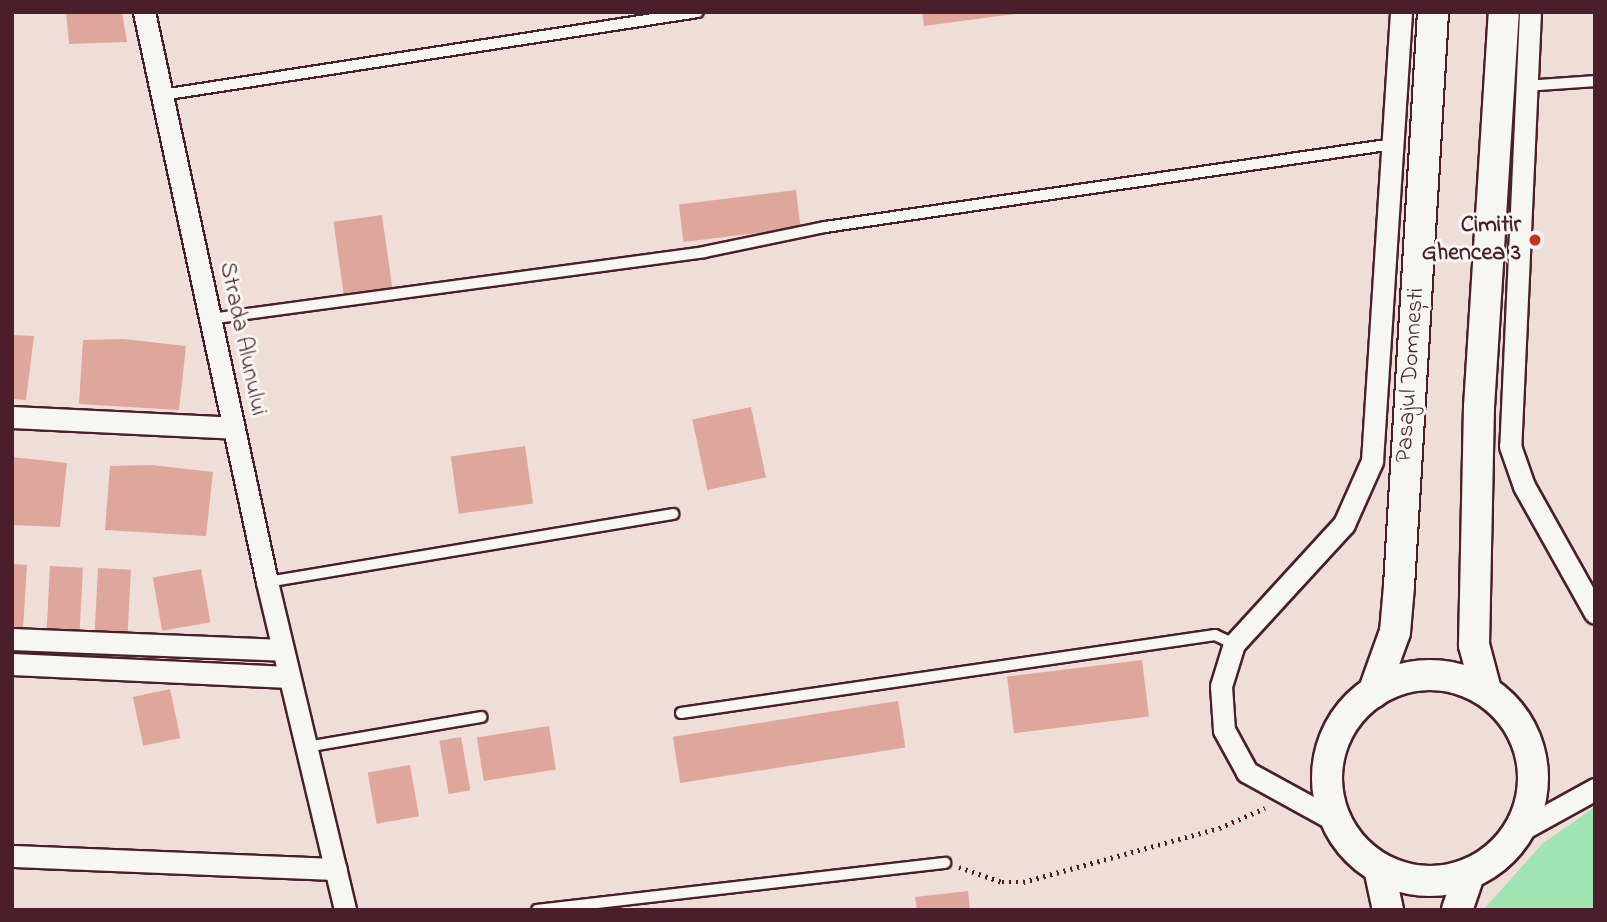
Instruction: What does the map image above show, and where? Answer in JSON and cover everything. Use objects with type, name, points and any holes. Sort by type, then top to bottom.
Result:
[{"type":"main road","name":"Pasajul Domnești","points":[[1373,693],[1395,632],[1433,12]]},
{"type":"main road","points":[[1486,691],[1474,645],[1479,407],[1504,12]]},
{"type":"main road","points":[[1457,910],[1470,873],[1519,831],[1530,807],[1531,754],[1514,718],[1486,691],[1436,674],[1409,676],[1373,693],[1345,719],[1333,743],[1327,769],[1336,821],[1379,868],[1408,879],[1470,873]]},
{"type":"main road","points":[[1379,868],[1388,910]]},
{"type":"street","name":"Strada Alunului","points":[[144,12],[267,582],[345,910]]},
{"type":"street","points":[[1336,821],[1287,799],[1247,772],[1224,730],[1221,686],[1234,645],[1344,524],[1373,461],[1401,12]]},
{"type":"street","points":[[1530,12],[1510,446],[1524,486],[1595,613]]},
{"type":"street","points":[[12,417],[234,428]]},
{"type":"street","points":[[12,639],[283,650]]},
{"type":"street","points":[[12,664],[289,677]]},
{"type":"street","points":[[1519,831],[1595,789]]},
{"type":"street","points":[[12,856],[336,869]]},
{"type":"lane","points":[[162,95],[698,12]]},
{"type":"lane","points":[[1526,86],[1595,81]]},
{"type":"lane","points":[[210,319],[704,252],[825,227],[1393,144]]},
{"type":"lane","points":[[267,582],[673,514]]},
{"type":"lane","points":[[681,713],[1215,635],[1234,645]]},
{"type":"lane","points":[[306,747],[481,717]]},
{"type":"lane","points":[[537,910],[945,863]]},
{"type":"path","points":[[945,863],[1002,883],[1023,882],[1219,828],[1287,799]]},
{"type":"green space","points":[[1595,807],[1595,910],[1483,910],[1543,843]]},
{"type":"building","points":[[66,12],[122,12],[127,42],[69,44]]},
{"type":"building","points":[[922,12],[1015,12],[1015,14],[924,26]]},
{"type":"building","points":[[796,190],[801,228],[684,242],[679,204]]},
{"type":"building","points":[[382,215],[393,290],[344,297],[333,222]]},
{"type":"building","points":[[12,335],[34,336],[26,400],[12,399]]},
{"type":"building","points":[[124,339],[186,346],[179,410],[79,404],[83,340]]},
{"type":"building","points":[[751,407],[766,477],[707,490],[692,419]]},
{"type":"building","points":[[525,446],[533,503],[459,514],[451,456]]},
{"type":"building","points":[[12,457],[67,463],[60,527],[12,525]]},
{"type":"building","points":[[151,465],[213,472],[206,536],[105,530],[110,466]]},
{"type":"building","points":[[12,564],[27,565],[23,629],[12,629]]},
{"type":"building","points":[[50,566],[83,568],[80,632],[47,630]]},
{"type":"building","points":[[98,568],[131,570],[128,634],[95,632]]},
{"type":"building","points":[[201,569],[210,622],[162,631],[153,578]]},
{"type":"building","points":[[1142,660],[1149,717],[1014,733],[1007,677]]},
{"type":"building","points":[[170,689],[180,738],[143,746],[133,697]]},
{"type":"building","points":[[898,701],[905,747],[680,783],[673,737]]},
{"type":"building","points":[[549,726],[556,769],[484,781],[477,737]]},
{"type":"building","points":[[461,737],[470,790],[449,794],[439,741]]},
{"type":"building","points":[[410,765],[419,816],[377,824],[368,772]]},
{"type":"building","points":[[968,891],[970,910],[917,910],[915,897]]},
{"type":"place","name":"Cimitir Ghencea 3","points":[[1535,240]]}]
